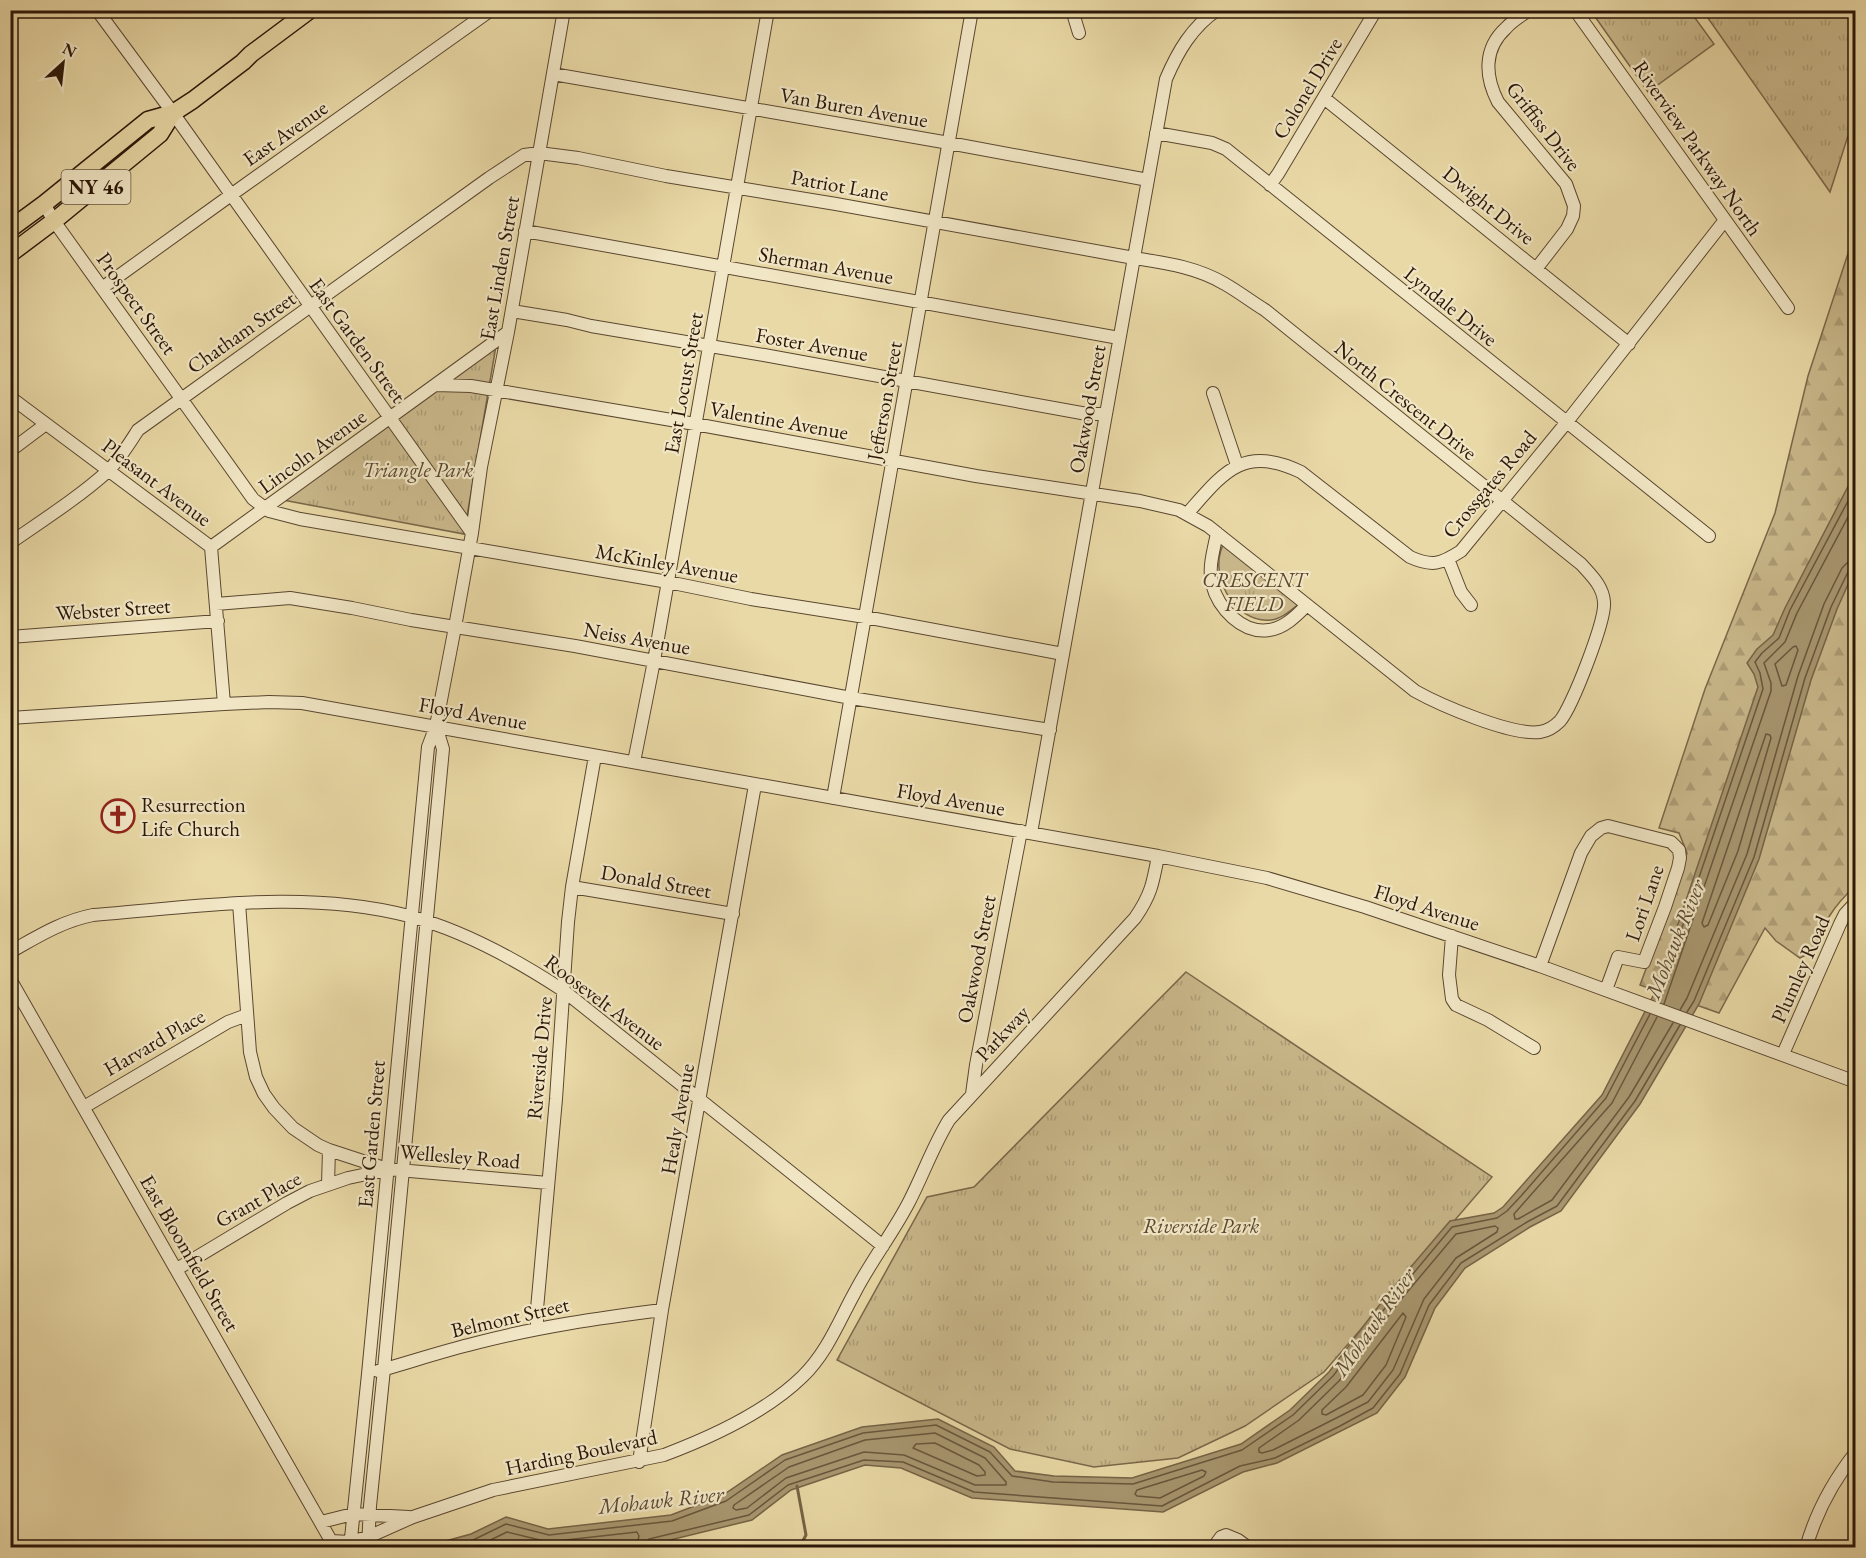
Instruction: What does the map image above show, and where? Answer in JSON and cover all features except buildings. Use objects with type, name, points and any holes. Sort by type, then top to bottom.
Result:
[{"type":"main road","name":"NY 46","points":[[10,229],[148,120],[173,113],[193,100],[310,10]]},
{"type":"main road","name":"NY 46","points":[[10,254],[160,134],[173,113]]},
{"type":"street","name":"East Garden Street","points":[[97,10],[472,533],[436,726],[428,747],[350,1545]]},
{"type":"street","name":"East Avenue","points":[[102,288],[490,10]]},
{"type":"street","name":"East Linden Street","points":[[472,533],[481,467],[512,310],[564,10]]},
{"type":"street","name":"East Locust Street","points":[[634,762],[654,661],[768,10]]},
{"type":"street","name":"Jefferson Street","points":[[833,798],[972,10]]},
{"type":"street","points":[[1072,10],[1079,33]]},
{"type":"street","name":"Colonel Drive","points":[[1270,185],[1376,10]]},
{"type":"street","name":"Griffiss Drive","points":[[1529,10],[1506,28],[1496,40],[1490,55],[1488,71],[1490,87],[1498,102],[1566,184],[1574,206],[1573,216],[1567,229],[1536,269]]},
{"type":"street","name":"Riverview Parkway North","points":[[1575,10],[1788,308]]},
{"type":"street","name":"Oakwood Street","points":[[972,1094],[976,1065],[1050,730],[1167,79],[1188,37],[1210,12]]},
{"type":"street","name":"Van Buren Avenue","points":[[553,74],[1148,180]]},
{"type":"street","name":"Dwight Drive","points":[[1324,98],[1629,344]]},
{"type":"street","name":"Lyndale Drive","points":[[1156,134],[1212,143],[1226,149],[1709,536]]},
{"type":"street","name":"Patriot Lane","points":[[539,153],[578,158],[666,176],[1134,258]]},
{"type":"street","name":"Chatham Street","points":[[10,543],[78,496],[108,470],[119,459],[138,430],[489,178],[524,155],[539,153]]},
{"type":"street","name":"Prospect Street","points":[[44,204],[253,498],[265,509]]},
{"type":"street","name":"Crossgates Road","points":[[1237,465],[1251,461],[1267,461],[1286,465],[1301,472],[1410,557],[1423,563],[1436,564],[1449,559],[1461,551],[1566,423],[1725,220]]},
{"type":"street","name":"Sherman Avenue","points":[[525,231],[1119,338]]},
{"type":"street","name":"North Crescent Drive","points":[[1134,258],[1172,263],[1206,274],[1225,283],[1265,310],[1581,564],[1596,580],[1604,600],[1600,627],[1570,706],[1556,724],[1540,732],[1525,732],[1471,716],[1437,703],[1415,691],[1307,604]]},
{"type":"street","name":"Foster Avenue","points":[[512,310],[1087,414],[1106,414]]},
{"type":"street","name":"Lincoln Avenue","points":[[211,547],[508,332]]},
{"type":"street","points":[[435,385],[495,389]]},
{"type":"street","name":"Valentine Avenue","points":[[495,389],[976,476],[1091,494]]},
{"type":"street","points":[[1187,514],[1219,477],[1237,465],[1213,393]]},
{"type":"street","name":"Pleasant Avenue","points":[[10,397],[211,547],[224,704]]},
{"type":"street","points":[[10,451],[46,424]]},
{"type":"street","points":[[1091,494],[1140,501],[1187,514],[1217,533],[1307,604],[1283,626],[1269,630],[1256,630],[1242,624],[1227,613],[1218,600],[1211,577],[1211,559],[1217,533]]},
{"type":"street","name":"McKinley Avenue","points":[[265,509],[300,519],[668,582],[751,599],[866,617],[1063,654]]},
{"type":"street","points":[[1449,559],[1461,592],[1471,605]]},
{"type":"street","name":"Neiss Avenue","points":[[216,604],[290,598],[575,646],[851,698],[1050,730]]},
{"type":"street","name":"Webster Street","points":[[10,637],[218,621]]},
{"type":"street","name":"Floyd Avenue","points":[[10,718],[224,704],[302,703],[1158,856],[1268,878],[1452,936],[1633,999],[1732,1038],[1855,1079]]},
{"type":"street","name":"East Garden Street","points":[[368,1542],[443,749],[436,726]]},
{"type":"street","name":"Riverside Drive","points":[[537,1329],[568,922],[595,756]]},
{"type":"street","name":"Healy Avenue","points":[[639,1462],[662,1310],[755,784]]},
{"type":"street","name":"Lori Lane","points":[[1540,966],[1581,853],[1590,836],[1608,826],[1671,842],[1679,850],[1678,868],[1644,962],[1618,957],[1606,990]]},
{"type":"street","name":"Parkway","points":[[883,1246],[909,1202],[936,1140],[949,1120],[1135,918],[1147,901],[1158,856]]},
{"type":"street","name":"Donald Street","points":[[572,887],[733,914]]},
{"type":"street","name":"Roosevelt Avenue","points":[[10,952],[61,924],[84,917],[239,903],[282,901],[332,903],[383,910],[426,922],[497,952],[530,969],[564,992],[883,1246]]},
{"type":"street","name":"Plumley Road","points":[[1783,1054],[1840,924],[1845,914],[1856,902]]},
{"type":"street","name":"Wellesley Road","points":[[239,903],[250,1052],[256,1077],[264,1094],[293,1128],[329,1150],[387,1169],[548,1183]]},
{"type":"street","points":[[1452,936],[1449,975],[1452,999],[1456,1005],[1488,1020],[1534,1048]]},
{"type":"street","name":"East Bloomfield Street","points":[[10,979],[333,1544]]},
{"type":"street","name":"Harvard Place","points":[[84,1107],[228,1022],[246,1015]]},
{"type":"street","name":"Grant Place","points":[[328,1184],[329,1150]]},
{"type":"street","name":"Grant Place","points":[[177,1269],[287,1203],[328,1184],[387,1169]]},
{"type":"street","name":"Harding Boulevard","points":[[333,1544],[350,1545],[368,1542],[413,1517],[493,1490],[639,1462],[664,1455],[755,1412],[775,1400],[804,1375],[821,1354],[883,1246]]},
{"type":"street","name":"Belmont Street","points":[[368,1374],[475,1343],[537,1329],[662,1310]]},
{"type":"street","points":[[1806,1548],[1822,1503],[1839,1474],[1856,1452]]},
{"type":"street","name":"Harding Boulevard","points":[[321,1522],[353,1514],[413,1517]]},
{"type":"street","points":[[1212,1548],[1221,1537],[1226,1535],[1239,1539],[1249,1548]]},
{"type":"green space","points":[[1591,11],[1690,11],[1714,44],[1648,92]]},
{"type":"green space","points":[[1703,11],[1855,11],[1855,114],[1830,192]]},
{"type":"green space","points":[[1855,232],[1855,886],[1830,915],[1815,950],[1800,958],[1776,941],[1765,928],[1719,1013],[1640,985],[1687,853],[1679,833],[1659,828],[1705,689],[1775,513],[1808,376]]},
{"type":"green space","name":"Triangle Park","points":[[497,340],[464,534],[283,500]]},
{"type":"green space","name":"CRESCENT FIELD","points":[[1226,540],[1303,601],[1284,615],[1271,620],[1257,619],[1245,613],[1226,593],[1221,580],[1220,552]]},
{"type":"green space","name":"Riverside Park","points":[[1186,972],[1492,1177],[1324,1372],[1245,1426],[1178,1458],[1094,1467],[1010,1449],[837,1360],[927,1197],[974,1187]]},
{"type":"water","name":"Mohawk River","points":[[1855,473],[1855,569],[1837,609],[1811,680],[1759,859],[1699,1004],[1640,1104],[1561,1211],[1530,1227],[1465,1268],[1435,1308],[1405,1377],[1377,1413],[1277,1463],[1243,1472],[1163,1512],[972,1498],[901,1468],[865,1465],[791,1490],[752,1520],[633,1548],[420,1548],[471,1534],[506,1517],[548,1529],[671,1515],[723,1495],[782,1455],[862,1427],[938,1419],[994,1447],[1015,1471],[1054,1476],[1132,1478],[1241,1444],[1290,1410],[1329,1372],[1387,1295],[1450,1221],[1494,1213],[1503,1207],[1602,1095],[1655,992],[1758,687],[1747,663],[1757,649],[1773,635]]},
{"type":"waterway","points":[[797,1486],[806,1535],[799,1548]]},
{"type":"place","name":"Resurrection Life Church","points":[[118,816]]}]
